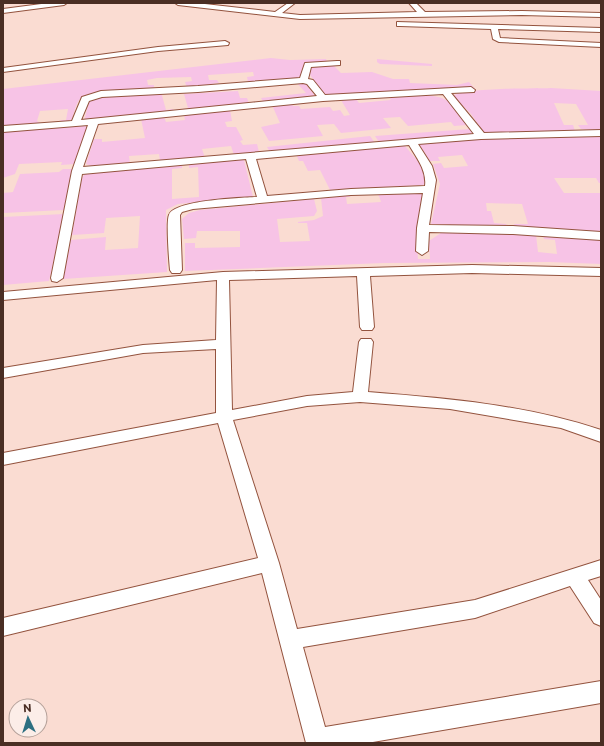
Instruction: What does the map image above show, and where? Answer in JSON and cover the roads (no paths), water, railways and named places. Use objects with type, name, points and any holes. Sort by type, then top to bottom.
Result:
[{"type":"street","points":[[3,11],[64,3]]},
{"type":"street","points":[[178,3],[300,17],[522,13],[601,15]]},
{"type":"street","points":[[275,15],[292,3]]},
{"type":"street","points":[[412,3],[422,14]]},
{"type":"street","points":[[512,3],[522,13]]},
{"type":"street","points":[[581,8],[601,7]]},
{"type":"street","points":[[388,16],[394,22],[401,24],[601,30]]},
{"type":"street","points":[[494,27],[497,39],[499,40],[601,45]]},
{"type":"street","points":[[3,70],[150,50],[225,43]]},
{"type":"street","points":[[587,44],[591,51],[595,53]]},
{"type":"street","points":[[303,80],[308,66],[337,63]]},
{"type":"street","points":[[75,124],[85,99],[94,95],[219,88],[303,80],[310,82],[323,98]]},
{"type":"street","points":[[3,129],[75,124],[93,126],[134,123],[135,118],[323,98],[471,90]]},
{"type":"street","points":[[445,91],[481,136]]},
{"type":"street","points":[[57,278],[77,171],[93,126]]},
{"type":"street","points":[[77,171],[481,136],[601,133]]},
{"type":"street","points":[[412,142],[427,166],[431,180],[423,228],[422,251]]},
{"type":"street","points":[[250,157],[263,200]]},
{"type":"street","points":[[176,270],[174,215],[178,210],[193,206],[378,190],[430,189]]},
{"type":"street","points":[[423,228],[513,230],[601,236]]},
{"type":"street","points":[[3,296],[223,276],[480,269],[574,270],[601,272]]},
{"type":"street","points":[[363,272],[367,326]]},
{"type":"street","points":[[223,276],[224,416],[269,563],[318,741],[601,692]]},
{"type":"street","points":[[360,397],[366,342]]},
{"type":"street","points":[[3,373],[143,349],[224,344]]},
{"type":"street","points":[[3,459],[307,401],[360,397],[450,404],[563,423],[601,436]]},
{"type":"street","points":[[3,627],[269,563]]},
{"type":"street","points":[[290,640],[475,609],[601,568]]},
{"type":"street","points":[[575,577],[601,617]]}]
